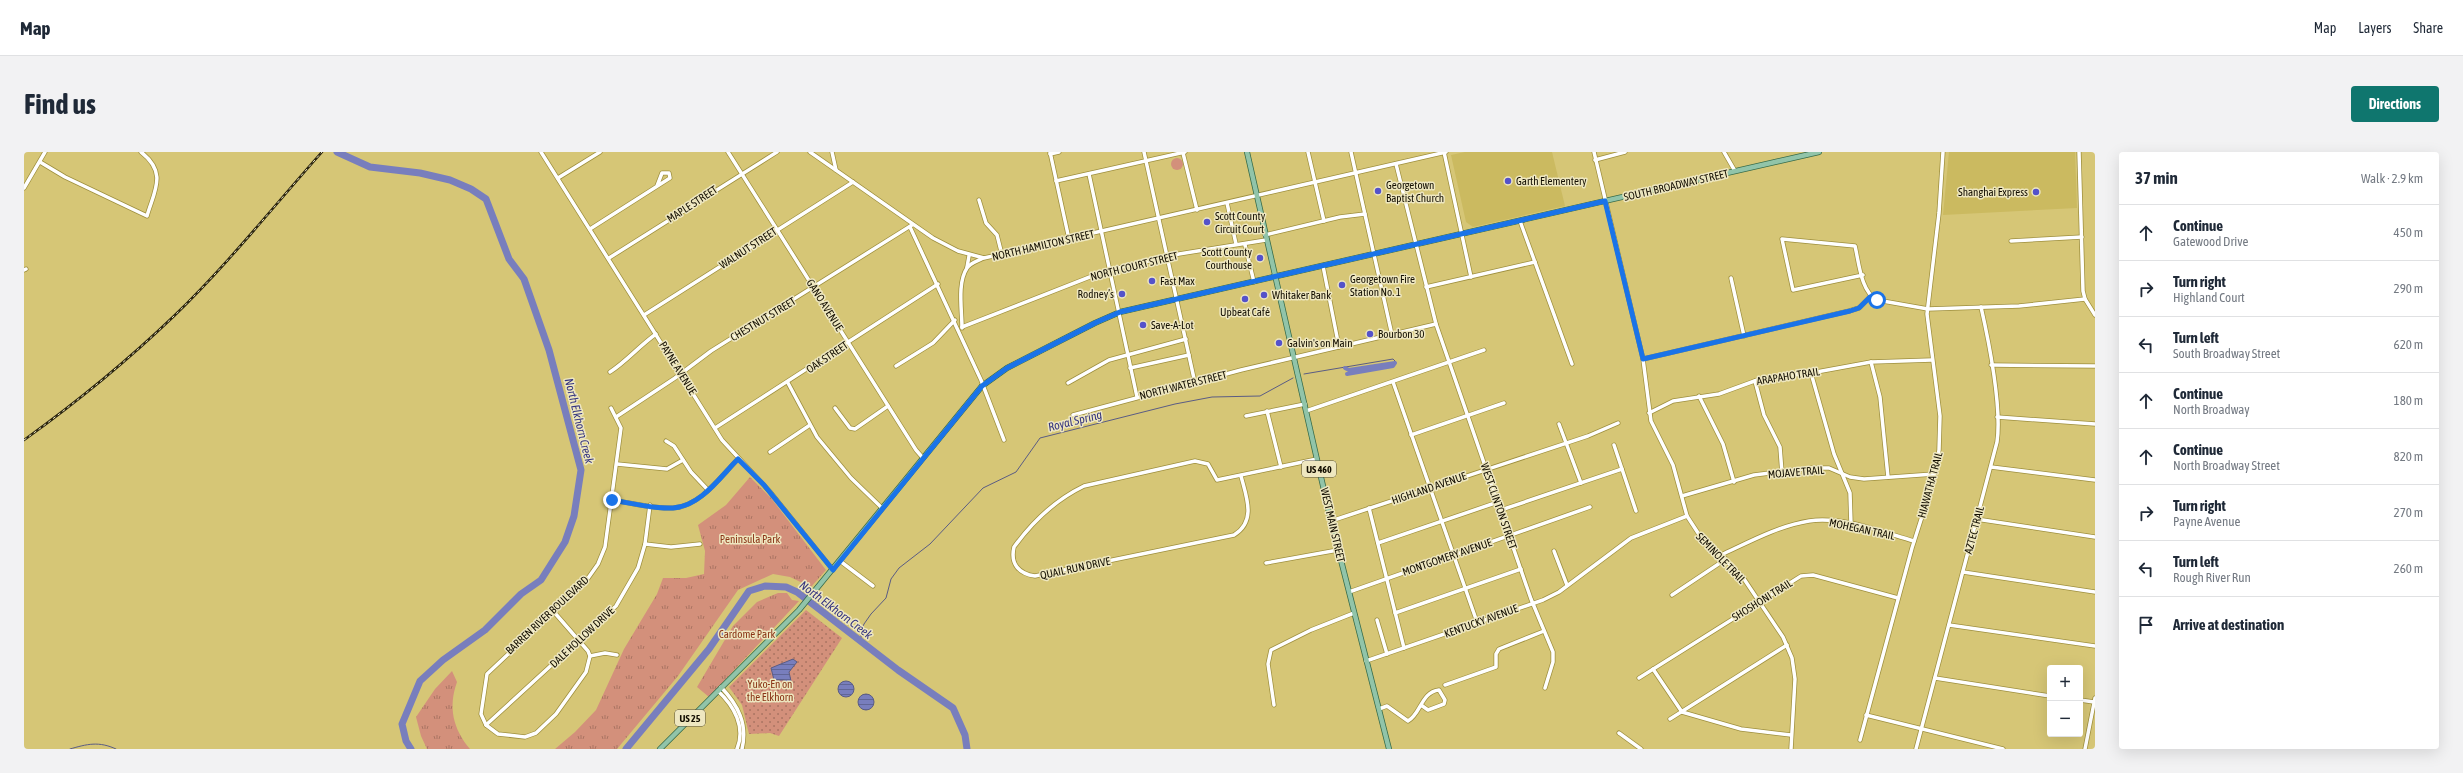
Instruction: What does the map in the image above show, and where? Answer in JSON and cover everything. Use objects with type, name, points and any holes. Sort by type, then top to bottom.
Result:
[{"type":"main road","name":"US 460","points":[[1246,152],[1275,277]]},
{"type":"main road","name":"SOUTH BROADWAY STREET","points":[[1275,277],[1819,152]]},
{"type":"main road","name":"US 25","points":[[660,749],[798,610],[833,570],[983,385],[1007,368],[1118,313],[1275,277]]},
{"type":"main road","name":"WEST MAIN STREET","points":[[1275,277],[1338,550],[1366,661],[1380,709],[1389,749]]},
{"type":"street","points":[[24,188],[45,152]]},
{"type":"street","points":[[40,162],[65,177],[147,216],[158,185],[157,174],[150,161],[141,152]]},
{"type":"street","name":"PAYNE AVENUE","points":[[541,152],[715,428],[738,459],[764,485],[833,570]]},
{"type":"street","points":[[558,178],[600,152]]},
{"type":"street","name":"GANO AVENUE","points":[[728,152],[888,406],[923,458]]},
{"type":"street","name":"MAPLE STREET","points":[[609,258],[777,152]]},
{"type":"street","name":"NORTH HAMILTON STREET","points":[[810,152],[911,226],[969,256],[984,258],[1445,152]]},
{"type":"street","points":[[832,152],[836,170]]},
{"type":"street","points":[[1059,152],[1050,153],[1069,239]]},
{"type":"street","points":[[1144,152],[1196,383]]},
{"type":"street","points":[[1056,181],[1184,152],[1197,210]]},
{"type":"street","points":[[1308,152],[1324,221]]},
{"type":"street","points":[[1351,152],[1392,335]]},
{"type":"street","points":[[1445,152],[1471,277]]},
{"type":"street","name":"SEMINOLE TRAIL","points":[[1594,152],[1643,359],[1649,413],[1656,434],[1673,465],[1687,516],[1700,536],[1726,559],[1742,576],[1787,645],[1794,667],[1791,749]]},
{"type":"street","points":[[1596,160],[1625,152]]},
{"type":"street","points":[[1724,152],[1735,171]]},
{"type":"street","name":"HIAWATHA TRAIL","points":[[1860,740],[1898,598],[1934,474],[1941,431],[1932,360],[1928,309],[1944,152]]},
{"type":"street","points":[[2079,152],[2085,299],[2095,315]]},
{"type":"street","name":"WEST CLINTON STREET","points":[[1396,164],[1415,245],[1436,324],[1521,569],[1554,656],[1545,688]]},
{"type":"street","points":[[1089,174],[1137,396]]},
{"type":"street","name":"WALNUT STREET","points":[[644,315],[852,182]]},
{"type":"street","points":[[590,229],[657,186]]},
{"type":"street","points":[[979,200],[986,223],[997,235],[1002,255]]},
{"type":"street","points":[[1227,203],[1236,244]]},
{"type":"street","name":"NORTH COURT STREET","points":[[962,327],[1060,287],[1109,270],[1236,244],[1245,245],[1266,237],[1324,221],[1365,214]]},
{"type":"street","points":[[1520,221],[1572,364]]},
{"type":"street","points":[[911,226],[955,320],[983,385],[1004,440]]},
{"type":"street","name":"CHESTNUT STREET","points":[[616,417],[757,321],[814,288],[911,226]]},
{"type":"street","points":[[2011,241],[2082,237]]},
{"type":"street","points":[[1863,275],[1793,290],[1782,239],[1855,246],[1870,297],[1877,300],[1928,309],[1981,307],[2085,299]]},
{"type":"street","points":[[1245,245],[1254,282]]},
{"type":"street","points":[[961,334],[962,289],[969,256]]},
{"type":"street","points":[[967,267],[984,258]]},
{"type":"street","points":[[1426,287],[1535,262]]},
{"type":"street","points":[[1323,266],[1340,347]]},
{"type":"street","points":[[1731,278],[1744,336]]},
{"type":"street","name":"OAK STREET","points":[[715,428],[788,383],[938,284]]},
{"type":"street","points":[[1643,359],[1850,311],[1859,308],[1870,297]]},
{"type":"street","name":"AZTEC TRAIL","points":[[1916,749],[1991,467],[1998,435],[1991,365],[1981,307]]},
{"type":"street","points":[[896,366],[933,343],[955,320]]},
{"type":"street","name":"NORTH WATER STREET","points":[[1073,415],[1137,396],[1140,398],[1294,358],[1436,324]]},
{"type":"street","points":[[610,372],[630,359],[641,345],[656,334]]},
{"type":"street","points":[[1068,383],[1109,360],[1186,339]]},
{"type":"street","points":[[1306,411],[1484,350]]},
{"type":"street","points":[[1130,368],[1189,355]]},
{"type":"street","name":"ARAPAHO TRAIL","points":[[1649,413],[1672,401],[1719,394],[1755,381],[1871,362],[1932,360]]},
{"type":"street","points":[[1871,362],[1880,397],[1888,477]]},
{"type":"street","points":[[1991,365],[2095,366]]},
{"type":"street","points":[[1811,373],[1842,474],[1851,498],[1851,524]]},
{"type":"street","points":[[1755,381],[1764,415],[1780,447],[1782,473]]},
{"type":"street","points":[[1393,382],[1431,488],[1476,622]]},
{"type":"street","points":[[788,383],[802,406],[810,425],[850,478],[882,508]]},
{"type":"street","points":[[1699,396],[1723,444],[1734,482]]},
{"type":"street","points":[[1411,435],[1504,403]]},
{"type":"street","points":[[1246,416],[1305,404]]},
{"type":"street","points":[[835,408],[850,428],[855,429],[888,406]]},
{"type":"street","name":"BARREN RIVER BOULEVARD","points":[[486,725],[481,714],[487,674],[586,582],[598,564],[608,534],[621,428],[611,408]]},
{"type":"street","points":[[1267,411],[1281,467]]},
{"type":"street","points":[[1997,417],[2095,424]]},
{"type":"street","name":"HIGHLAND AVENUE","points":[[1331,521],[1618,423]]},
{"type":"street","points":[[1559,424],[1581,483]]},
{"type":"street","points":[[770,452],[810,425]]},
{"type":"street","points":[[666,441],[674,446],[696,478],[708,490]]},
{"type":"street","points":[[1614,445],[1636,511]]},
{"type":"street","points":[[612,500],[674,508],[697,499],[708,490],[738,459]]},
{"type":"street","points":[[1241,476],[1317,459]]},
{"type":"street","points":[[617,464],[667,469],[683,460]]},
{"type":"street","name":"QUAIL RUN DRIVE","points":[[1195,461],[1208,464],[1214,470],[1217,480],[1241,476],[1249,516],[1244,527],[1234,534],[1035,576],[1023,574],[1014,563],[1014,547],[1042,514],[1067,494],[1084,486],[1195,461]]},
{"type":"street","name":"MOJAVE TRAIL","points":[[1682,496],[1754,475],[1782,473],[1819,467],[1864,479],[1934,474]]},
{"type":"street","points":[[1991,467],[2095,480]]},
{"type":"street","points":[[1501,510],[1622,469]]},
{"type":"street","points":[[1378,543],[1498,502]]},
{"type":"street","name":"DALE HOLLOW DRIVE","points":[[486,725],[579,641],[620,600],[632,582],[645,544],[650,505]]},
{"type":"street","name":"MONTGOMERY AVENUE","points":[[1349,592],[1590,507]]},
{"type":"street","points":[[1369,508],[1404,648]]},
{"type":"street","name":"KENTUCKY AVENUE","points":[[1366,661],[1533,602],[1543,600],[1567,585],[1631,538],[1687,516]]},
{"type":"street","points":[[1976,520],[2095,537]]},
{"type":"street","name":"MOHEGAN TRAIL","points":[[1721,555],[1794,524],[1824,521],[1851,524],[1914,541]]},
{"type":"street","points":[[645,544],[672,547],[700,544]]},
{"type":"street","points":[[1266,563],[1338,550]]},
{"type":"street","points":[[1554,551],[1567,585]]},
{"type":"street","points":[[1672,595],[1726,559]]},
{"type":"street","points":[[840,561],[873,586]]},
{"type":"street","points":[[1395,613],[1521,569]]},
{"type":"street","points":[[1963,572],[2095,592]]},
{"type":"street","name":"SHOSHONI TRAIL","points":[[1639,678],[1759,601],[1802,576],[1807,575],[1898,598]]},
{"type":"street","points":[[554,612],[590,656]]},
{"type":"street","points":[[1274,705],[1268,664],[1271,650],[1311,630],[1354,613]]},
{"type":"street","points":[[1377,620],[1387,654]]},
{"type":"street","points":[[1949,625],[2095,646]]},
{"type":"street","points":[[1445,685],[1496,667],[1496,654],[1499,649],[1544,631]]},
{"type":"street","points":[[1670,719],[1787,645]]},
{"type":"street","points":[[590,656],[604,653],[617,655]]},
{"type":"street","points":[[486,725],[498,734],[525,737],[536,733],[556,714],[586,672],[590,656]]},
{"type":"street","points":[[1653,670],[1682,712],[1741,729],[1791,735]]},
{"type":"street","points":[[1935,678],[2047,696]]},
{"type":"street","points":[[719,689],[736,714],[740,735],[737,749]]},
{"type":"street","points":[[719,689],[737,706],[744,735],[742,749]]},
{"type":"street","points":[[1380,709],[1387,706],[1408,721],[1427,696],[1435,691],[1442,692],[1445,700],[1444,704],[1428,710],[1421,705]]},
{"type":"street","points":[[2083,700],[2095,700],[2085,749]]},
{"type":"street","points":[[1866,715],[1921,730],[2003,749]]},
{"type":"street","points":[[1619,733],[1641,749]]},
{"type":"shaded area","name":"Garth Elementery","points":[[1465,152],[1552,152],[1565,206],[1473,227],[1466,222],[1451,155]]},
{"type":"shaded area","points":[[1949,152],[2075,152],[2077,208],[1943,215]]},
{"type":"green space","points":[[1179,158],[1182,159],[1182,169],[1175,170],[1172,169],[1171,162],[1172,159]]},
{"type":"green space","name":"Peninsula Park","points":[[750,477],[771,498],[826,570],[811,587],[790,577],[773,574],[738,590],[678,676],[617,749],[555,749],[575,732],[596,710],[624,649],[657,594],[663,578],[686,578],[704,574],[705,551],[698,525],[726,505]]},
{"type":"green space","name":"Cardome Park","points":[[778,593],[787,593],[792,600],[799,601],[709,697],[697,687],[733,626],[757,602]]},
{"type":"green space","name":"Yuko-En on the Elkhorn","points":[[806,610],[842,638],[779,736],[770,733],[749,734],[742,705],[729,687]]},
{"type":"green space","points":[[452,671],[457,682],[453,700],[456,726],[470,749],[427,749],[421,736],[416,717],[435,689]]},
{"type":"water","points":[[793,659],[797,662],[789,672],[791,681],[788,683],[784,680],[774,680],[771,668]]},
{"type":"water","points":[[843,681],[849,681],[854,686],[852,695],[849,697],[843,697],[838,692],[838,686]]},
{"type":"water","points":[[863,694],[869,694],[874,699],[872,708],[869,710],[863,710],[858,705],[858,699]]},
{"type":"waterway","name":"North Elkhorn Creek","points":[[337,152],[370,167],[420,173],[450,180],[471,189],[486,199],[509,259],[524,279],[549,350],[581,470],[574,516],[565,542],[541,580],[521,594],[485,630],[443,660],[420,681],[402,724],[406,741],[411,749]]},
{"type":"waterway","name":"Royal Spring","points":[[1304,374],[1393,359],[1396,362]]},
{"type":"waterway","name":"Royal Spring","points":[[1345,368],[1349,370],[1395,363],[1393,366],[1347,374]]},
{"type":"waterway","name":"Royal Spring","points":[[861,643],[861,631],[864,624],[886,598],[891,579],[899,568],[930,544],[983,488],[1016,472],[1040,438],[1175,404],[1212,397],[1260,396],[1293,378]]},
{"type":"waterway","name":"North Elkhorn Creek","points":[[626,749],[709,649],[749,591],[765,586],[786,587],[797,592],[898,670],[953,708],[965,735],[967,749]]},
{"type":"waterway","points":[[70,749],[93,744],[110,746],[116,749]]},
{"type":"railway","points":[[24,440],[101,381],[194,297],[322,152]]},
{"type":"place","name":"Garth Elementery","points":[[1508,181]]},
{"type":"place","name":"Georgetown Baptist Church","points":[[1378,191]]},
{"type":"place","name":"Shanghai Express","points":[[2036,192]]},
{"type":"place","name":"Scott County Circuit Court","points":[[1207,222]]},
{"type":"place","name":"Scott County Courthouse","points":[[1260,258]]},
{"type":"place","name":"Fast Max","points":[[1152,281]]},
{"type":"place","name":"Georgetown Fire Station No. 1","points":[[1342,285]]},
{"type":"place","name":"Rodney’s","points":[[1122,294]]},
{"type":"place","name":"Whitaker Bank","points":[[1264,295]]},
{"type":"place","name":"Upbeat Café","points":[[1245,299]]},
{"type":"place","name":"Save-A-Lot","points":[[1143,325]]},
{"type":"place","name":"Bourbon 30","points":[[1370,334]]},
{"type":"place","name":"Galvin's on Main","points":[[1279,343]]},
{"type":"route","points":[[612,500],[674,508],[689,504],[705,493],[738,459],[756,475],[803,535],[833,570],[964,405],[982,386],[995,375],[1007,368],[1102,319],[1120,312],[1605,201],[1643,359],[1850,311],[1859,308],[1870,297],[1877,300]]}]
